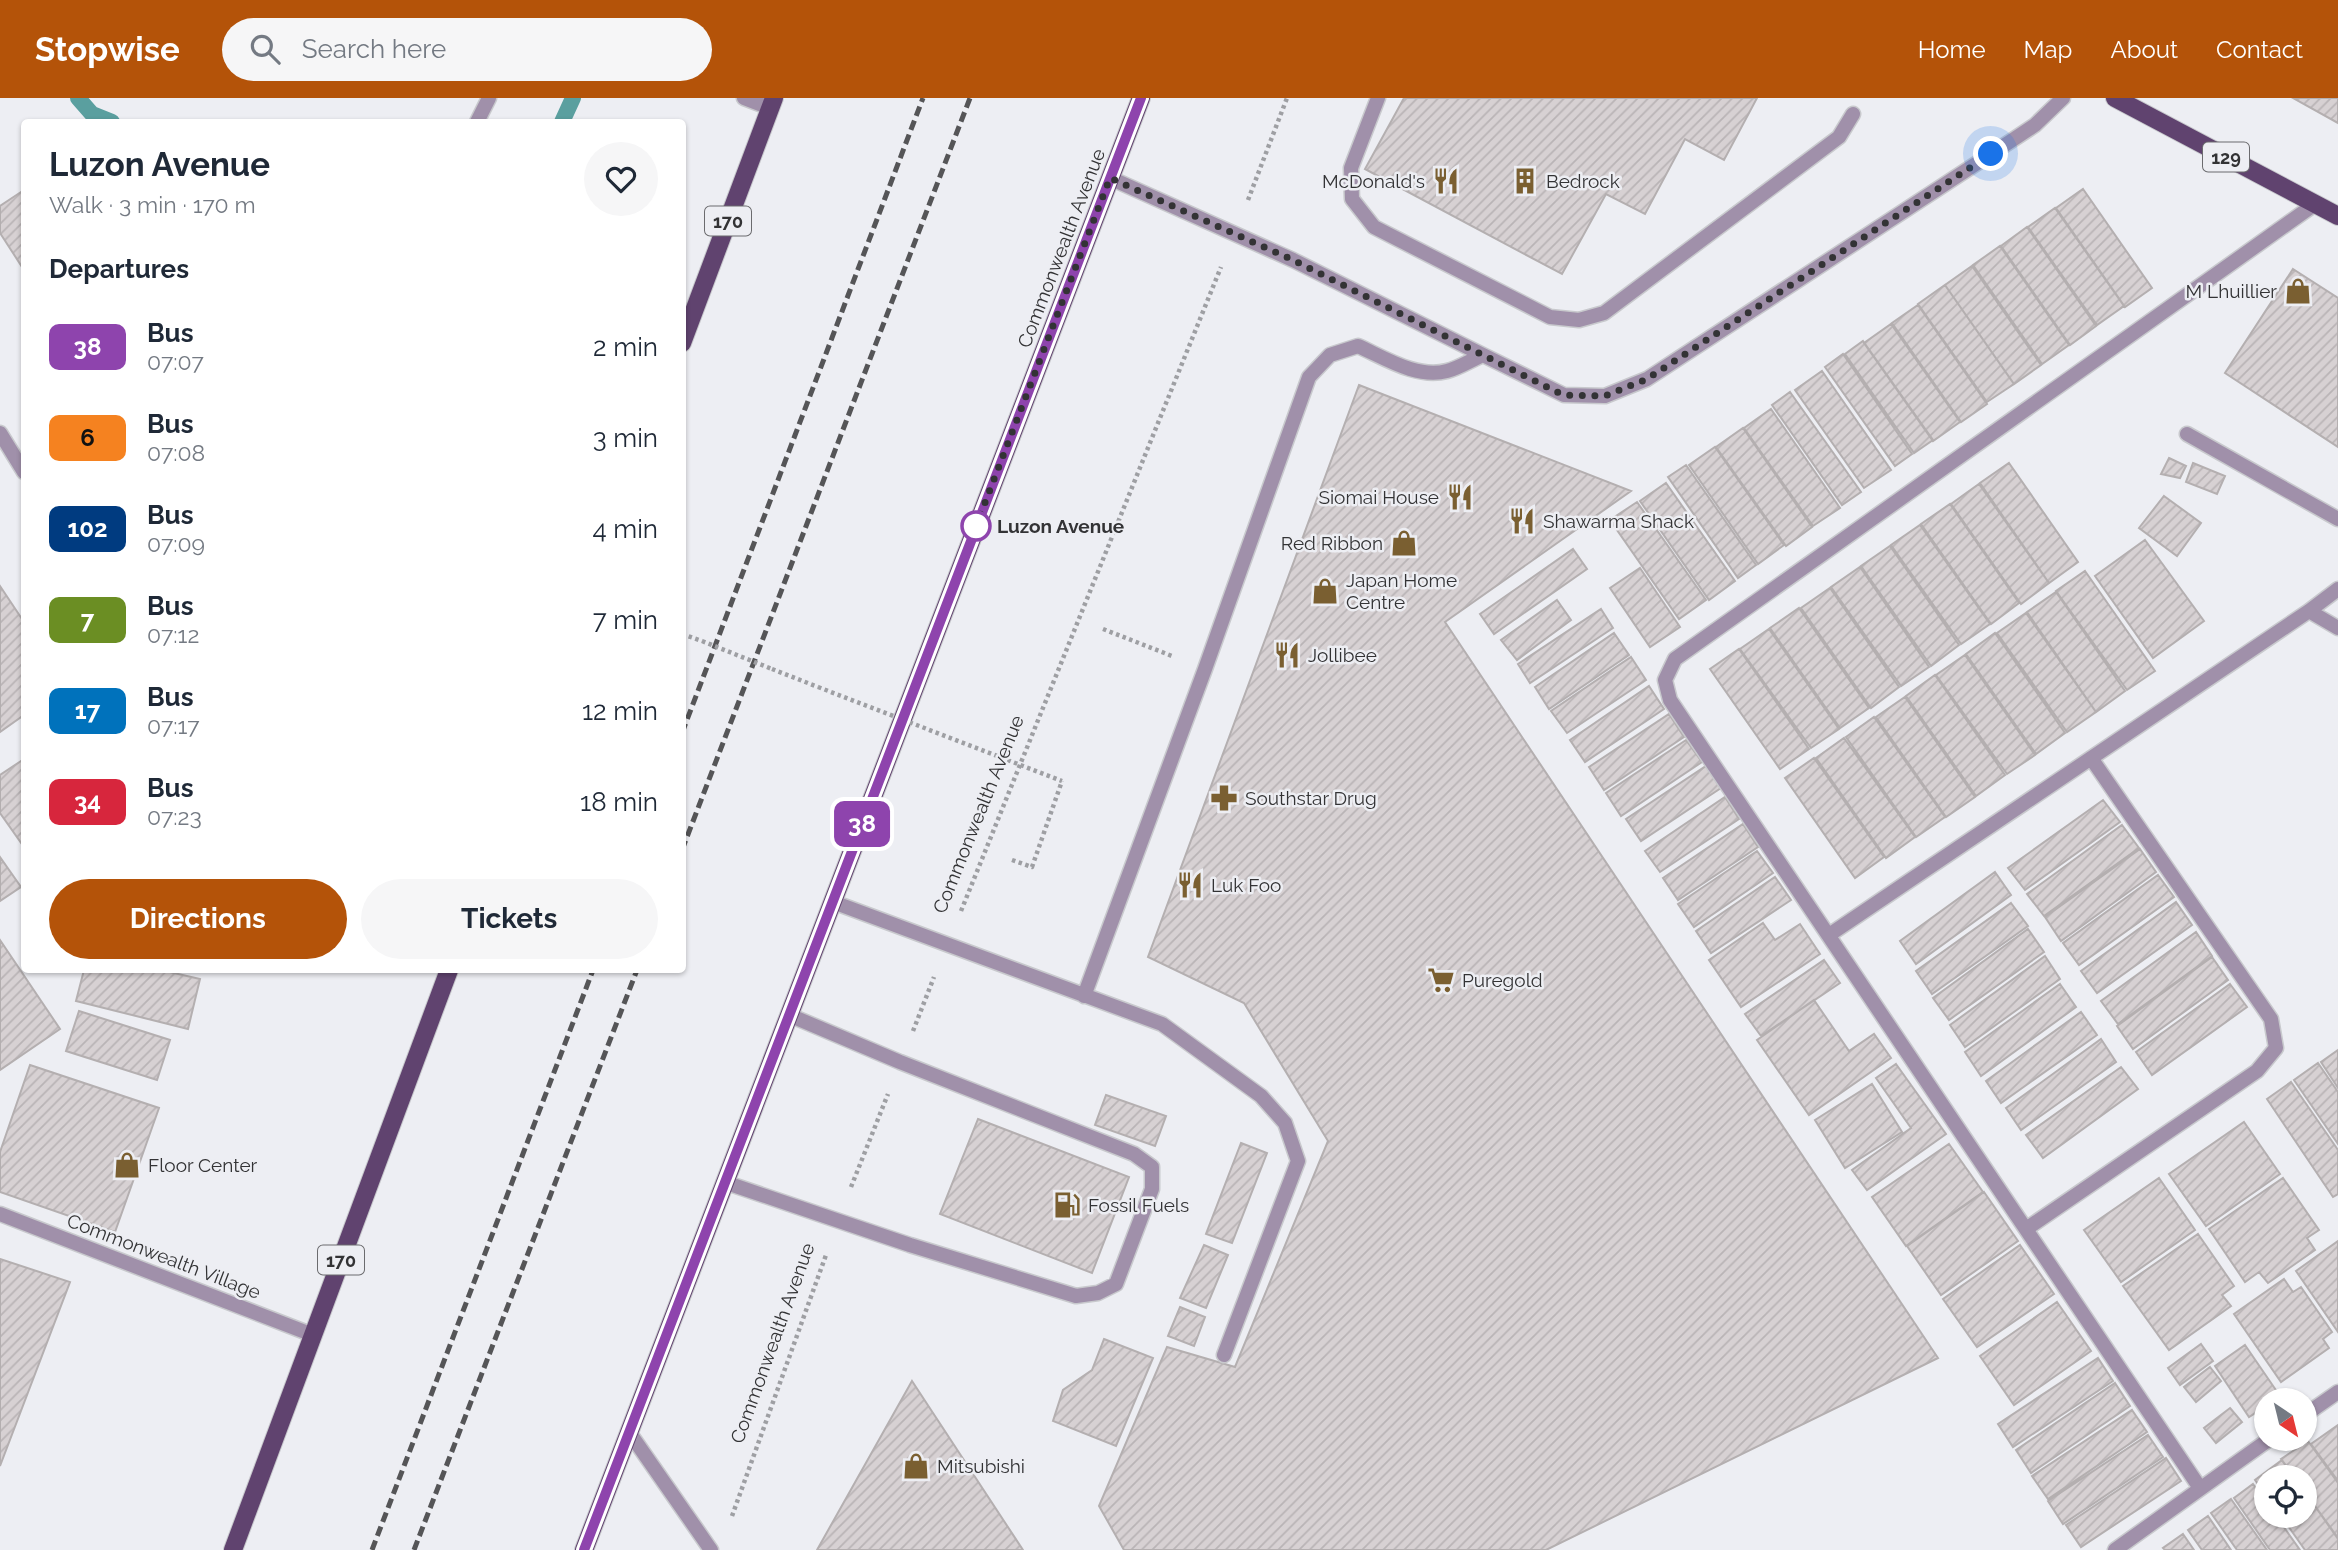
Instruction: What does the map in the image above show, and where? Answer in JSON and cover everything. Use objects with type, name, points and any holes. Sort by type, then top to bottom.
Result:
[{"type":"main road","name":"Commonwealth Avenue","points":[[584,1550],[1141,98]]},
{"type":"main road","name":"129","points":[[2115,98],[2338,216]]},
{"type":"main road","name":"170","points":[[686,332],[772,103]]},
{"type":"main road","name":"170","points":[[233,1550],[448,973]]},
{"type":"street","points":[[478,119],[489,98]]},
{"type":"street","points":[[744,98],[772,103]]},
{"type":"street","points":[[1378,98],[1351,168],[1352,199],[1374,227],[1550,317],[1579,320],[1604,313],[1839,137],[1853,114]]},
{"type":"street","points":[[1110,178],[1235,233],[1563,395],[1605,396],[1647,379],[2035,125],[2063,98]]},
{"type":"street","points":[[2200,1488],[1670,700],[1665,680],[1675,659],[2315,204]]},
{"type":"street","points":[[1084,996],[1310,377],[1330,355],[1358,346],[1413,370],[1433,374],[1483,355]]},
{"type":"street","points":[[0,433],[21,467]]},
{"type":"street","points":[[2187,434],[2338,519]]},
{"type":"street","points":[[1829,935],[2338,589]]},
{"type":"street","points":[[2309,611],[2338,628]]},
{"type":"street","points":[[2026,1229],[2257,1071],[2276,1048],[2271,1019],[2091,758]]},
{"type":"street","points":[[833,902],[1162,1024],[1261,1096],[1285,1123],[1298,1161],[1224,1354]]},
{"type":"street","points":[[724,1182],[1076,1296],[1098,1293],[1116,1284],[1152,1189],[1152,1167],[1134,1154],[900,1062],[789,1015]]},
{"type":"street","name":"Commonwealth Village","points":[[0,1214],[313,1335]]},
{"type":"street","points":[[2317,1407],[2338,1392]]},
{"type":"street","points":[[629,1432],[711,1550]]},
{"type":"street","points":[[2115,1550],[2254,1450]]},
{"type":"path","name":"Commonwealth Avenue","points":[[729,1525],[838,1221],[900,1062],[1287,98]]},
{"type":"path","points":[[1103,629],[1205,669]]},
{"type":"path","points":[[686,636],[1062,781],[1032,867],[1012,860]]},
{"type":"building","name":"Bedrock","points":[[1404,98],[1757,98],[1724,160],[1685,139],[1645,214],[1606,194],[1562,274],[1365,169]]},
{"type":"building","points":[[2293,98],[2338,98],[2338,123]]},
{"type":"building","points":[[2083,189],[2152,288],[2125,307],[2056,208]]},
{"type":"building","points":[[21,192],[21,265],[0,233],[0,206]]},
{"type":"building","points":[[2055,208],[2124,306],[2097,325],[2028,227]]},
{"type":"building","points":[[2027,227],[2096,326],[2070,345],[2001,246]]},
{"type":"building","points":[[2000,246],[2069,345],[2042,364],[1973,265]]},
{"type":"building","points":[[1972,266],[2041,365],[2014,384],[1945,285]]},
{"type":"building","points":[[2293,269],[2338,298],[2338,447],[2225,373]]},
{"type":"building","points":[[1945,285],[2014,384],[1987,402],[1918,304]]},
{"type":"building","points":[[1918,305],[1987,404],[1961,422],[1892,323]]},
{"type":"building","points":[[1891,324],[1960,422],[1933,441],[1864,343]]},
{"type":"building","points":[[1863,341],[1933,440],[1914,453],[1845,354]]},
{"type":"building","points":[[1843,354],[1912,454],[1895,466],[1825,367]]},
{"type":"building","points":[[1822,371],[1891,470],[1864,488],[1795,390]]},
{"type":"building","name":"Puregold","points":[[1359,385],[1631,491],[1445,622],[1938,1358],[1546,1550],[1124,1550],[1099,1506],[1167,1347],[1235,1367],[1328,1141],[1244,1003],[1148,957]]},
{"type":"building","points":[[1790,392],[1861,492],[1842,505],[1772,405]]},
{"type":"building","points":[[1771,409],[1840,508],[1813,526],[1744,428]]},
{"type":"building","points":[[1743,428],[1812,527],[1786,546],[1716,447]]},
{"type":"building","points":[[1715,447],[1784,545],[1758,564],[1689,465]]},
{"type":"building","points":[[2169,458],[2186,466],[2180,478],[2161,474]]},
{"type":"building","points":[[2009,463],[2078,562],[2049,583],[1980,483]]},
{"type":"building","points":[[2193,463],[2225,476],[2217,494],[2186,482]]},
{"type":"building","points":[[1686,465],[1756,565],[1738,578],[1668,477]]},
{"type":"building","points":[[1666,483],[1735,581],[1709,600],[1640,501]]},
{"type":"building","points":[[1979,484],[2049,583],[2021,604],[1951,504]]},
{"type":"building","points":[[2164,496],[2201,523],[2177,556],[2139,528]]},
{"type":"building","points":[[1637,502],[1706,600],[1679,619],[1610,520]]},
{"type":"building","points":[[1950,504],[2019,603],[1991,624],[1921,524]]},
{"type":"building","points":[[1920,525],[1990,624],[1961,644],[1891,545]]},
{"type":"building","points":[[2145,540],[2204,621],[2153,658],[2095,576]]},
{"type":"building","points":[[1890,546],[1959,645],[1931,666],[1861,566]]},
{"type":"building","points":[[1573,549],[1587,569],[1494,634],[1480,614]]},
{"type":"building","points":[[1860,567],[1929,667],[1901,686],[1831,587]]},
{"type":"building","points":[[1640,568],[1680,627],[1650,647],[1610,588]]},
{"type":"building","points":[[2085,571],[2155,671],[2127,690],[2056,591]]},
{"type":"building","points":[[0,586],[21,618],[21,717],[0,732]]},
{"type":"building","points":[[1830,588],[1899,687],[1871,708],[1801,608]]},
{"type":"building","points":[[2056,592],[2125,691],[2096,712],[2027,612]]},
{"type":"building","points":[[1557,600],[1571,620],[1517,660],[1501,640]]},
{"type":"building","points":[[1799,608],[1869,708],[1840,728],[1770,628]]},
{"type":"building","points":[[1601,609],[1613,628],[1530,683],[1518,664]]},
{"type":"building","points":[[2026,613],[2096,712],[2067,732],[1997,633]]},
{"type":"building","points":[[1769,629],[1839,729],[1811,748],[1740,649]]},
{"type":"building","points":[[1614,633],[1629,655],[1549,709],[1535,687]]},
{"type":"building","points":[[1995,633],[2065,733],[2036,754],[1966,654]]},
{"type":"building","points":[[1739,649],[1809,749],[1780,769],[1710,669]]},
{"type":"building","points":[[1965,655],[2035,755],[2007,774],[1936,675]]},
{"type":"building","points":[[1631,657],[1646,680],[1567,733],[1551,711]]},
{"type":"building","points":[[1935,675],[2005,775],[1976,796],[1906,696]]},
{"type":"building","points":[[1649,686],[1664,709],[1585,762],[1570,740]]},
{"type":"building","points":[[1905,697],[1975,797],[1946,817],[1876,717]]},
{"type":"building","points":[[1669,714],[1684,737],[1604,790],[1589,767]]},
{"type":"building","points":[[1874,717],[1945,817],[1916,837],[1846,737]]},
{"type":"building","points":[[1844,738],[1915,837],[1886,858],[1816,758]]},
{"type":"building","points":[[1686,740],[1702,762],[1621,816],[1606,793]]},
{"type":"building","points":[[1814,758],[1884,857],[1855,878],[1785,778]]},
{"type":"building","points":[[21,761],[21,843],[0,813],[0,775]]},
{"type":"building","points":[[1706,766],[1721,788],[1641,841],[1626,819]]},
{"type":"building","points":[[1725,797],[1739,819],[1660,872],[1645,851]]},
{"type":"building","points":[[2103,800],[2120,822],[2025,890],[2008,868]]},
{"type":"building","points":[[1743,824],[1758,847],[1678,900],[1663,878]]},
{"type":"building","points":[[2122,825],[2139,848],[2044,916],[2027,894]]},
{"type":"building","points":[[2140,849],[2156,872],[2061,941],[2045,917]]},
{"type":"building","points":[[1757,851],[1773,873],[1694,927],[1678,904]]},
{"type":"building","points":[[0,857],[21,887],[0,901]]},
{"type":"building","points":[[1995,872],[2011,895],[1916,964],[1900,941]]},
{"type":"building","points":[[2158,875],[2174,897],[2079,965],[2063,943]]},
{"type":"building","points":[[1775,877],[1791,900],[1711,953],[1696,931]]},
{"type":"building","points":[[2176,902],[2192,925],[2097,993],[2081,971]]},
{"type":"building","points":[[2011,903],[2028,926],[1932,994],[1916,971]]},
{"type":"building","points":[[1763,923],[1775,940],[1800,924],[1820,954],[1741,1007],[1709,960]]},
{"type":"building","points":[[2028,929],[2044,952],[1949,1020],[1933,998]]},
{"type":"building","points":[[2196,932],[2212,956],[2118,1024],[2101,1001]]},
{"type":"building","points":[[0,940],[60,1029],[0,1070]]},
{"type":"building","points":[[2045,956],[2060,979],[1965,1047],[1950,1025]]},
{"type":"building","points":[[2212,957],[2228,980],[2133,1049],[2117,1026]]},
{"type":"building","points":[[1824,960],[1840,983],[1761,1036],[1745,1014]]},
{"type":"building","points":[[83,973],[174,973],[200,979],[188,1029],[76,1001]]},
{"type":"building","points":[[2060,984],[2076,1007],[1981,1076],[1965,1052]]},
{"type":"building","points":[[2230,984],[2247,1007],[2152,1075],[2136,1052]]},
{"type":"building","points":[[1814,1000],[1849,1051],[1874,1034],[1891,1058],[1809,1115],[1757,1040]]},
{"type":"building","points":[[79,1011],[170,1040],[157,1080],[66,1051]]},
{"type":"building","points":[[2081,1012],[2097,1035],[2001,1103],[1986,1081]]},
{"type":"building","points":[[2101,1039],[2116,1062],[2021,1130],[2006,1108]]},
{"type":"building","points":[[2338,1050],[2338,1088],[2321,1062]]},
{"type":"building","points":[[2318,1063],[2338,1092],[2338,1144],[2294,1080]]},
{"type":"building","points":[[1896,1064],[1946,1134],[1867,1190],[1852,1170],[1911,1128],[1876,1078]]},
{"type":"building","points":[[30,1065],[159,1108],[115,1232],[0,1192],[0,1152]]},
{"type":"building","points":[[2121,1067],[2138,1089],[2043,1158],[2026,1135]]},
{"type":"building","points":[[2291,1082],[2338,1150],[2338,1194],[2333,1197],[2267,1099]]},
{"type":"building","points":[[1872,1084],[1902,1132],[1845,1168],[1815,1120]]},
{"type":"building","points":[[1106,1095],[1166,1116],[1155,1146],[1095,1125]]},
{"type":"building","points":[[978,1119],[1129,1177],[1092,1273],[940,1214]]},
{"type":"building","points":[[2244,1122],[2280,1174],[2206,1226],[2169,1174]]},
{"type":"building","points":[[1241,1143],[1267,1153],[1232,1243],[1206,1234]]},
{"type":"building","points":[[1949,1144],[1983,1192],[1906,1246],[1872,1197]]},
{"type":"building","points":[[2159,1178],[2195,1230],[2121,1282],[2084,1230]]},
{"type":"building","points":[[2283,1178],[2319,1230],[2307,1238],[2315,1250],[2268,1283],[2259,1272],[2245,1282],[2209,1229]]},
{"type":"building","points":[[1984,1192],[2018,1241],[1941,1295],[1907,1246]]},
{"type":"building","points":[[2198,1234],[2234,1286],[2222,1295],[2231,1306],[2169,1350],[2123,1286]]},
{"type":"building","points":[[2338,1241],[2338,1332],[2296,1271]]},
{"type":"building","points":[[1204,1245],[1228,1255],[1206,1308],[1180,1298]]},
{"type":"building","points":[[2020,1245],[2054,1294],[1977,1347],[1943,1299]]},
{"type":"building","points":[[0,1259],[70,1282],[0,1466]]},
{"type":"building","points":[[2284,1279],[2293,1292],[2301,1287],[2332,1332],[2323,1339],[2329,1348],[2281,1382],[2234,1314]]},
{"type":"building","points":[[2057,1302],[2091,1351],[2014,1405],[1980,1356]]},
{"type":"building","points":[[1180,1307],[1205,1317],[1194,1346],[1168,1336]]},
{"type":"building","points":[[1104,1339],[1153,1358],[1116,1446],[1053,1421],[1063,1390],[1092,1370]]},
{"type":"building","points":[[2201,1344],[2213,1361],[2180,1385],[2168,1368]]},
{"type":"building","points":[[2245,1345],[2275,1388],[2254,1388],[2254,1414],[2249,1417],[2215,1366]]},
{"type":"building","points":[[2098,1358],[2113,1381],[2013,1447],[1998,1424]]},
{"type":"building","points":[[2210,1367],[2221,1381],[2196,1402],[2184,1387]]},
{"type":"building","name":"Mitsubishi","points":[[912,1381],[1023,1550],[817,1550]]},
{"type":"building","points":[[2115,1383],[2130,1406],[2031,1473],[2016,1450]]},
{"type":"building","points":[[2230,1408],[2242,1422],[2216,1443],[2204,1428]]},
{"type":"building","points":[[2132,1410],[2147,1432],[2048,1499],[2032,1476]]},
{"type":"building","points":[[2338,1425],[2338,1481],[2316,1451],[2317,1440]]},
{"type":"building","points":[[2148,1435],[2163,1457],[2063,1524],[2048,1501]]},
{"type":"building","points":[[2293,1451],[2315,1451],[2338,1483],[2338,1538],[2317,1509],[2317,1465],[2285,1465],[2281,1459]]},
{"type":"building","points":[[2166,1458],[2181,1481],[2081,1547],[2066,1525]]},
{"type":"building","points":[[2254,1485],[2254,1527],[2234,1498]]},
{"type":"building","points":[[2231,1499],[2267,1550],[2237,1550],[2211,1513]]},
{"type":"building","points":[[2317,1509],[2338,1539],[2338,1550],[2305,1550],[2289,1528],[2317,1528]]},
{"type":"building","points":[[2208,1516],[2231,1550],[2202,1550],[2188,1530]]},
{"type":"building","points":[[2255,1528],[2284,1528],[2300,1550],[2270,1550]]},
{"type":"building","points":[[2183,1534],[2194,1550],[2163,1548]]},
{"type":"waterway","points":[[78,98],[92,114],[104,119]]},
{"type":"waterway","points":[[563,119],[573,98]]},
{"type":"railway","points":[[686,722],[923,98]]},
{"type":"railway","points":[[686,840],[970,98]]},
{"type":"railway","points":[[372,1550],[592,973]]},
{"type":"railway","points":[[414,1550],[636,973]]},
{"type":"bus line","name":"38","points":[[584,1550],[1141,98]]},
{"type":"place","name":"McDonald's","points":[[1446,181]]},
{"type":"place","name":"Bedrock","points":[[1525,181]]},
{"type":"place","name":"M Lhuillier","points":[[2298,291]]},
{"type":"place","name":"Siomai House","points":[[1460,497]]},
{"type":"place","name":"Shawarma Shack","points":[[1522,521]]},
{"type":"place","name":"Luzon Avenue","points":[[976,526]]},
{"type":"place","name":"Red Ribbon","points":[[1404,543]]},
{"type":"place","name":"Japan Home Centre","points":[[1325,591]]},
{"type":"place","name":"Jollibee","points":[[1287,655]]},
{"type":"place","name":"Southstar Drug","points":[[1224,798]]},
{"type":"place","name":"Luk Foo","points":[[1190,885]]},
{"type":"place","name":"Puregold","points":[[1441,980]]},
{"type":"place","name":"Floor Center","points":[[127,1165]]},
{"type":"place","name":"Fossil Fuels","points":[[1067,1205]]},
{"type":"place","name":"Mitsubishi","points":[[916,1466]]},
{"type":"route","points":[[976,526],[1110,178],[1293,260],[1563,395],[1605,396],[1647,379],[1991,154]]}]
